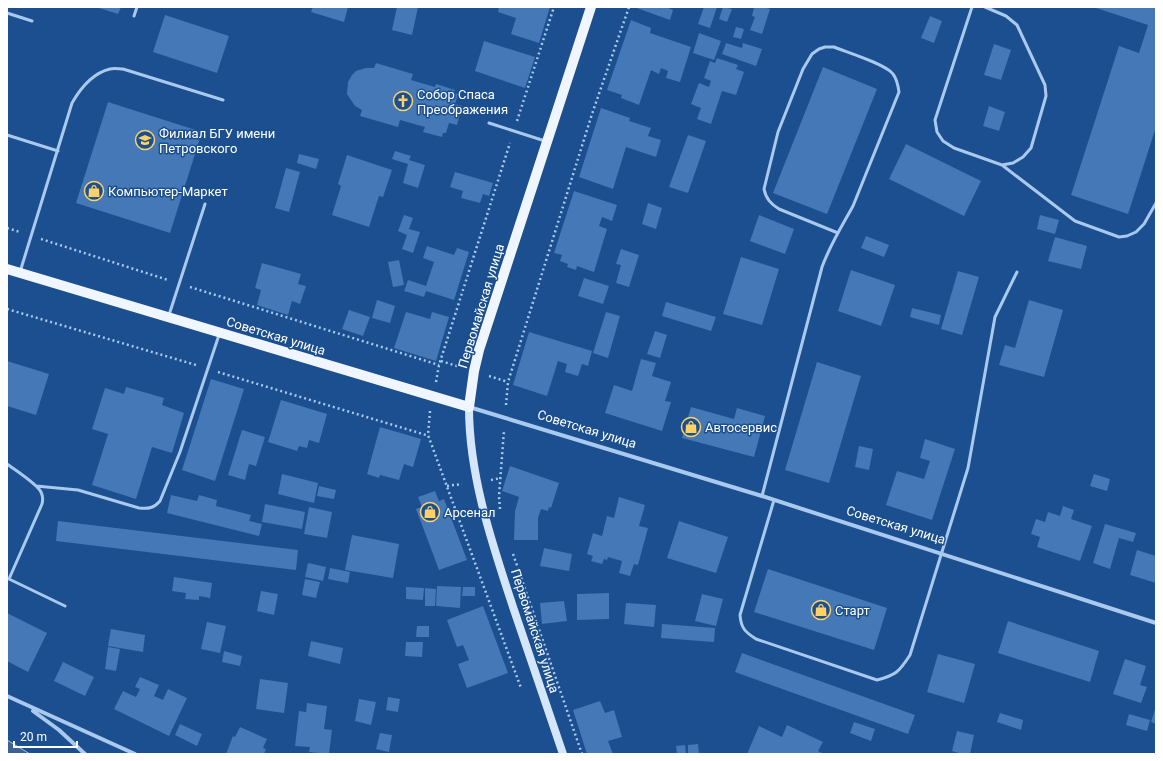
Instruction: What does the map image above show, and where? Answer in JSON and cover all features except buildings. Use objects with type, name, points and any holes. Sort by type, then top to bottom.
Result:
[{"type":"main road","name":"Первомайская улица","points":[[469,407],[474,371],[479,350],[591,7]]},
{"type":"main road","name":"Советская улица","points":[[7,269],[469,407]]},
{"type":"street","name":"Советская улица","points":[[469,407],[762,496],[1156,623]]},
{"type":"street","name":"Первомайская улица","points":[[469,407],[469,432],[472,456],[485,518],[563,754]]},
{"type":"street","points":[[7,696],[136,754]]},
{"type":"street","points":[[26,705],[59,730],[85,754]]},
{"type":"lane","points":[[134,16],[137,7]]},
{"type":"lane","points":[[972,7],[935,120],[937,132],[943,141],[954,148],[1002,165],[1075,221],[1119,237],[1127,236],[1136,232],[1144,224],[1156,203]]},
{"type":"lane","points":[[985,7],[1006,16],[1017,25],[1045,85],[1046,96],[1031,148],[1023,157],[1014,163],[1002,165]]},
{"type":"lane","points":[[7,13],[32,21]]},
{"type":"lane","points":[[762,496],[822,267],[829,249],[838,233],[853,206],[898,92],[898,83],[893,73],[885,67],[834,47],[825,47],[812,54],[803,69],[778,132],[764,189],[771,204],[779,209],[838,233]]},
{"type":"lane","points":[[20,272],[72,103],[80,90],[93,78],[110,69],[123,69],[223,100]]},
{"type":"lane","points":[[489,123],[546,141]]},
{"type":"lane","points":[[7,135],[58,151]]},
{"type":"lane","points":[[169,317],[205,204]]},
{"type":"lane","points":[[774,500],[740,615],[741,625],[747,633],[756,640],[877,680],[891,676],[901,669],[910,655],[968,468],[995,317],[1017,272]]},
{"type":"lane","points":[[36,486],[78,490],[140,508],[147,509],[155,506],[160,501],[180,452],[219,332]]},
{"type":"lane","points":[[7,464],[36,486],[41,491],[43,498],[42,504],[8,579],[64,606]]},
{"type":"path","points":[[521,688],[428,435],[430,413],[439,365],[554,7]]},
{"type":"path","points":[[500,510],[499,496],[508,382],[592,114],[629,7]]},
{"type":"path","points":[[7,228],[179,284],[439,365]]},
{"type":"path","points":[[513,553],[582,754]]},
{"type":"water","points":[[7,740],[30,754],[7,754]]},
{"type":"place","name":"Собор Спаса Преображения","points":[[403,101]]},
{"type":"place","name":"Филиал БГУ имени Петровского","points":[[145,140]]},
{"type":"place","name":"Компьютер-Маркет","points":[[94,191]]},
{"type":"place","name":"Автосервис","points":[[691,427]]},
{"type":"place","name":"Арсенал","points":[[430,512]]},
{"type":"place","name":"Старт","points":[[821,610]]}]
